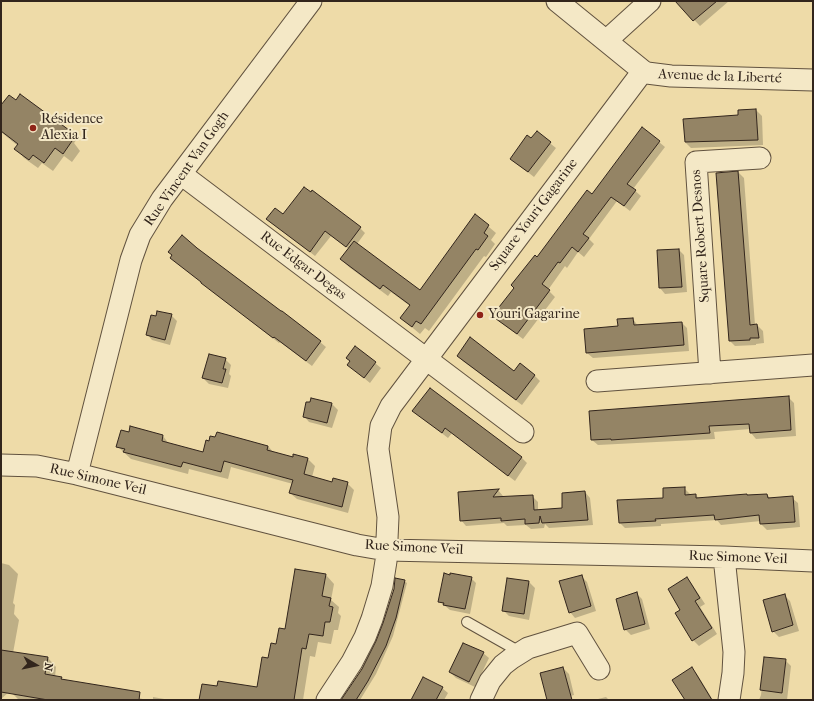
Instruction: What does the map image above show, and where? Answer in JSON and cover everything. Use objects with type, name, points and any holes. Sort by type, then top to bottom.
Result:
[{"type":"street","name":"Rue Vincent Van Gogh","points":[[77,474],[135,248],[145,226],[180,174],[311,1]]},
{"type":"street","name":"Avenue de la Liberté","points":[[557,1],[643,71],[652,74],[671,76],[813,80]]},
{"type":"street","points":[[606,42],[650,1]]},
{"type":"street","name":"Square Youri Gagarine","points":[[327,700],[352,662],[372,619],[382,586],[388,517],[378,449],[382,426],[391,406],[643,71]]},
{"type":"street","name":"Square Robert Desnos","points":[[710,372],[696,162],[760,158]]},
{"type":"street","name":"Rue Edgar Degas","points":[[180,174],[426,358]]},
{"type":"street","points":[[426,358],[523,432]]},
{"type":"street","points":[[597,381],[813,365]]},
{"type":"street","name":"Rue Simone Veil","points":[[1,465],[37,466],[77,474],[357,545],[386,550],[724,557],[813,561]]},
{"type":"street","points":[[724,557],[734,652],[729,700]]},
{"type":"street","points":[[481,700],[490,681],[497,672],[520,652],[537,645],[577,634],[599,669]]},
{"type":"lane","points":[[467,622],[520,652]]},
{"type":"building","points":[[675,1],[717,1],[693,21]]},
{"type":"building","name":"Résidence Alexia I","points":[[20,94],[69,130],[66,134],[72,141],[63,154],[55,148],[44,163],[33,155],[29,160],[14,149],[18,144],[1,131],[1,105],[9,95],[16,100]]},
{"type":"building","points":[[756,109],[758,140],[685,142],[683,119],[738,115],[738,110]]},
{"type":"building","points":[[642,127],[660,141],[627,184],[636,190],[624,206],[611,197],[583,234],[589,238],[578,252],[572,247],[560,263],[558,262],[542,284],[550,290],[517,334],[492,316],[514,288],[511,285],[535,255],[537,257],[587,190],[592,194]]},
{"type":"building","points":[[537,131],[551,142],[528,172],[510,159],[527,135],[531,138]]},
{"type":"building","points":[[738,171],[750,325],[757,324],[759,338],[729,341],[716,173]]},
{"type":"building","points":[[304,187],[311,192],[312,190],[361,227],[346,247],[325,231],[310,252],[266,219],[275,208],[283,214]]},
{"type":"building","points":[[475,214],[489,225],[484,233],[488,236],[478,250],[476,249],[421,324],[416,321],[412,327],[400,318],[410,305],[383,285],[380,289],[340,259],[354,241],[420,290]]},
{"type":"building","points":[[182,235],[197,248],[321,341],[306,361],[274,337],[273,338],[170,258],[172,255],[168,252]]},
{"type":"building","points":[[679,249],[682,287],[659,288],[657,250]]},
{"type":"building","points":[[157,311],[172,314],[165,340],[146,335],[151,315],[156,316]]},
{"type":"building","points":[[633,318],[634,325],[682,322],[684,345],[586,353],[584,329],[618,326],[617,319]]},
{"type":"building","points":[[470,337],[514,371],[520,363],[535,375],[516,400],[457,356]]},
{"type":"building","points":[[355,346],[376,362],[364,378],[347,365],[350,361],[346,358]]},
{"type":"building","points":[[209,354],[226,358],[223,369],[226,369],[222,383],[202,378]]},
{"type":"building","points":[[430,388],[522,457],[508,476],[445,428],[442,433],[412,411]]},
{"type":"building","points":[[789,396],[791,430],[750,433],[749,424],[709,426],[710,433],[591,440],[589,411]]},
{"type":"building","points":[[311,398],[332,403],[327,423],[303,417],[306,402],[310,402]]},
{"type":"building","points":[[130,426],[163,435],[162,441],[203,452],[206,440],[209,441],[210,436],[215,437],[217,432],[268,446],[267,450],[293,457],[293,454],[308,458],[304,474],[332,482],[333,478],[348,482],[342,507],[289,493],[293,480],[224,461],[221,472],[183,462],[181,467],[123,452],[125,449],[116,447],[121,430],[129,432]]},
{"type":"building","points":[[685,487],[685,495],[696,494],[696,498],[747,494],[767,494],[768,498],[793,496],[795,522],[760,524],[759,515],[715,520],[714,515],[619,523],[617,500],[663,498],[663,488]]},
{"type":"building","points":[[499,489],[493,497],[533,495],[534,510],[562,508],[562,493],[585,491],[588,520],[542,523],[540,516],[539,523],[525,524],[525,519],[501,521],[501,518],[460,521],[458,492]]},
{"type":"building","points":[[295,569],[326,574],[322,596],[331,598],[329,606],[333,607],[330,622],[325,622],[323,636],[309,634],[306,649],[302,648],[294,700],[199,700],[202,684],[217,686],[218,681],[257,687],[262,657],[268,658],[271,643],[276,644],[279,628],[285,629]]},
{"type":"building","points":[[444,573],[472,577],[465,609],[443,605],[444,603],[438,602]]},
{"type":"building","points":[[582,575],[591,606],[569,613],[559,581]]},
{"type":"building","points":[[687,577],[700,598],[695,601],[712,628],[692,641],[675,613],[680,610],[668,589]]},
{"type":"building","points":[[395,578],[405,580],[396,618],[386,646],[368,681],[356,700],[341,700],[362,669],[376,641],[394,589]]},
{"type":"building","points":[[507,578],[529,581],[524,614],[502,611]]},
{"type":"building","points":[[637,592],[645,624],[624,630],[616,599]]},
{"type":"building","points":[[785,594],[793,625],[772,632],[763,600]]},
{"type":"building","points":[[463,643],[484,652],[469,682],[449,672]]},
{"type":"building","points":[[1,650],[48,657],[45,674],[62,677],[61,679],[140,692],[139,700],[48,700],[1,692]]},
{"type":"building","points":[[764,657],[786,659],[782,693],[760,690]]},
{"type":"building","points":[[563,667],[572,700],[547,700],[540,673]]},
{"type":"building","points":[[692,667],[712,700],[685,700],[672,680]]},
{"type":"building","points":[[423,677],[443,687],[436,700],[411,700]]},
{"type":"place","name":"Résidence Alexia I","points":[[33,128]]},
{"type":"place","name":"Youri Gagarine","points":[[480,315]]}]
